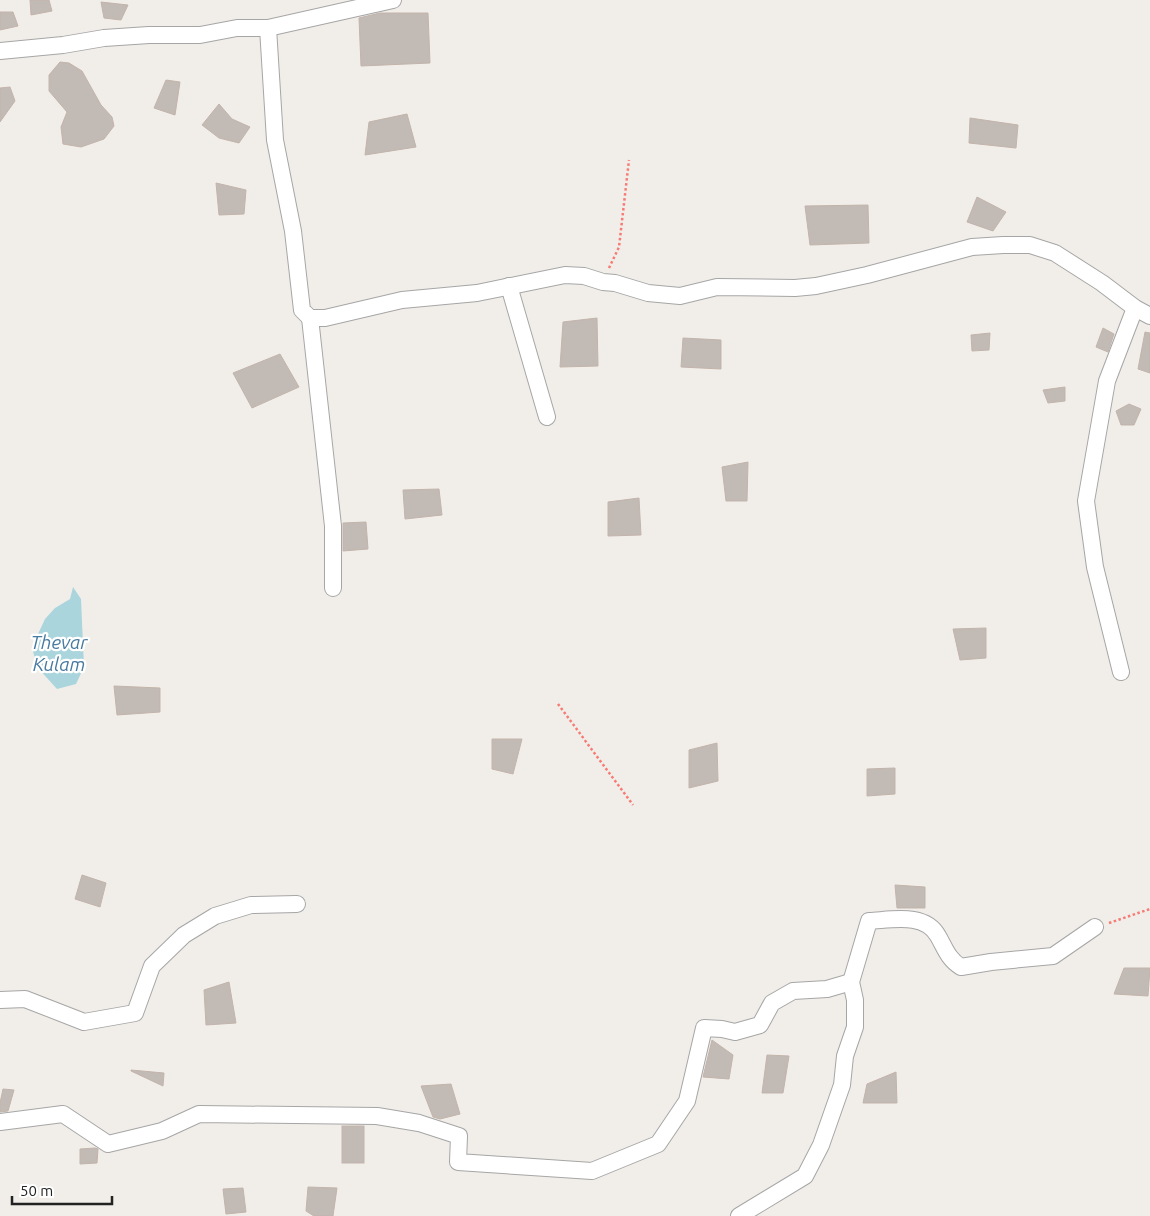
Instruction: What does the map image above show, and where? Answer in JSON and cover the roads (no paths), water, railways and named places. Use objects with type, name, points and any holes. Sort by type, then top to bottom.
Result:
[{"type":"street","points":[[0,51],[62,45],[104,38],[149,35],[200,35],[237,28],[268,28],[393,0]]},
{"type":"street","points":[[268,28],[275,140],[293,231],[302,310],[310,318],[333,526],[333,588]]},
{"type":"street","points":[[310,318],[325,318],[402,300],[478,293],[565,275],[584,276],[648,293],[680,296],[717,287],[795,288],[816,286],[867,275],[972,247],[1003,245],[1030,245],[1055,253],[1102,283],[1135,308],[1150,316]]},
{"type":"street","points":[[510,286],[547,417]]},
{"type":"street","points":[[1121,672],[1095,567],[1086,501],[1107,381],[1135,308]]},
{"type":"street","points":[[0,1000],[25,999],[84,1022],[135,1013],[152,966],[184,935],[215,916],[252,905],[297,904]]},
{"type":"street","points":[[739,1216],[804,1176],[821,1145],[842,1085],[845,1056],[855,1027],[855,1000],[851,982],[868,921],[903,919],[925,922],[937,934],[952,962],[961,967],[1053,956],[1095,927]]},
{"type":"street","points":[[0,1122],[64,1114],[108,1144],[162,1131],[198,1114],[378,1116],[419,1123],[459,1136],[458,1162],[592,1171],[658,1144],[687,1101],[704,1028],[735,1032],[760,1025],[772,1003],[793,991],[828,989],[851,982]]},
{"type":"water","name":"Thevar Kulam","points":[[73,587],[81,599],[84,667],[76,684],[57,689],[37,667],[32,647],[45,619],[55,608],[70,599]]}]
